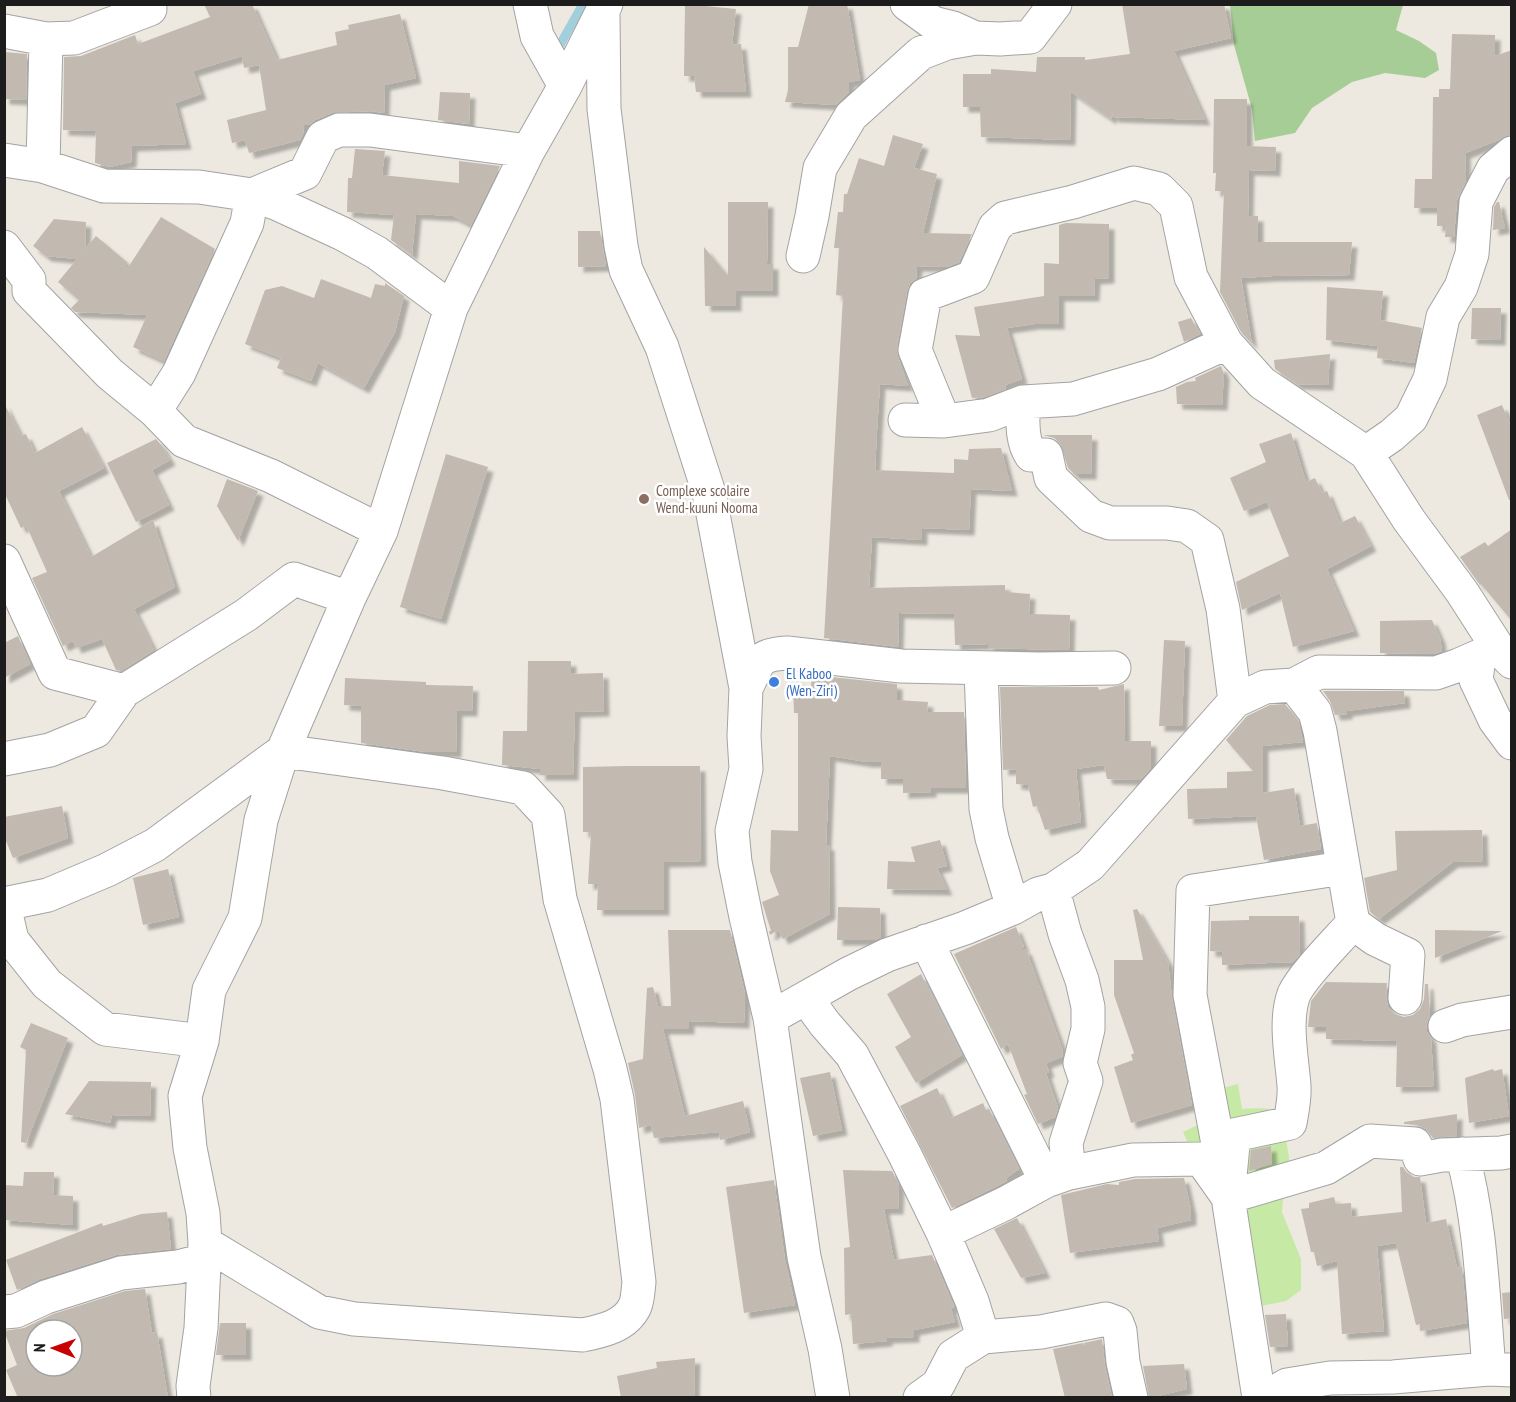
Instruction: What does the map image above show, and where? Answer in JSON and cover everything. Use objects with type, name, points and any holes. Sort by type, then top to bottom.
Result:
[{"type":"street","points":[[530,4],[537,36],[565,86]]},
{"type":"street","points":[[908,4],[933,23],[953,28],[976,38]]},
{"type":"street","points":[[803,256],[820,168],[851,116],[921,53],[947,43],[976,38],[1030,37],[1055,4]]},
{"type":"street","points":[[194,1398],[193,1386],[201,1328],[205,1251],[203,1213],[190,1148],[184,1096],[202,1041],[209,990],[245,918],[261,820],[283,751],[381,531],[451,308],[528,150],[565,86],[604,8]]},
{"type":"street","points":[[604,8],[604,109],[626,270],[662,347],[709,494],[746,688],[744,736],[746,769],[732,831],[735,862],[771,1018],[804,1257],[825,1349],[833,1398]]},
{"type":"street","points":[[4,31],[46,39],[74,38],[150,9]]},
{"type":"street","points":[[43,166],[46,39]]},
{"type":"street","points":[[252,195],[305,173],[323,137],[339,130],[370,130],[528,150]]},
{"type":"street","points":[[1366,453],[1411,418],[1430,379],[1443,317],[1461,287],[1472,254],[1476,202],[1493,169],[1512,153]]},
{"type":"street","points":[[4,160],[43,166],[104,186],[200,187],[252,195],[278,204],[343,234],[377,253],[451,308]]},
{"type":"street","points":[[944,421],[915,350],[925,295],[973,277],[995,227],[1005,218],[1073,202],[1134,183],[1159,189],[1176,206],[1191,277],[1226,343],[1263,383],[1366,453],[1409,520],[1462,592],[1496,656]]},
{"type":"street","points":[[155,411],[179,373],[247,223],[252,195]]},
{"type":"street","points":[[4,247],[29,280],[28,291],[110,374],[155,411],[184,441],[271,476],[381,531]]},
{"type":"street","points":[[905,420],[944,421],[989,415],[1023,402],[1073,399],[1158,374],[1226,343]]},
{"type":"street","points":[[1023,402],[1024,434],[1028,450],[1031,455],[1046,455],[1051,478],[1091,516],[1110,523],[1167,523],[1187,526],[1207,540],[1223,609],[1235,700]]},
{"type":"street","points":[[4,561],[55,673],[124,691]]},
{"type":"street","points":[[4,759],[50,750],[96,731],[124,691],[246,615],[294,579],[350,598]]},
{"type":"street","points":[[746,688],[762,658],[770,654],[787,653],[901,666],[981,669],[1114,668]]},
{"type":"street","points":[[771,1018],[887,955],[965,928],[1013,908],[1038,894],[1053,890],[1090,865],[1235,700],[1265,687],[1294,685],[1319,672],[1436,673],[1496,656]]},
{"type":"street","points":[[1496,656],[1476,680],[1495,720],[1512,743]]},
{"type":"street","points":[[981,669],[986,809],[992,838],[1013,908]]},
{"type":"street","points":[[1294,685],[1315,712],[1325,755],[1353,923],[1375,939],[1408,955],[1405,999]]},
{"type":"street","points":[[4,904],[48,895],[107,870],[155,844],[283,751],[443,772],[523,788],[548,815],[560,899],[617,1099],[639,1282],[635,1306],[621,1322],[605,1331],[583,1335],[354,1319],[319,1311],[205,1251]]},
{"type":"street","points":[[1259,1398],[1228,1197],[1190,995],[1193,891],[1343,868]]},
{"type":"street","points":[[1053,890],[1065,934],[1082,980],[1088,1007],[1088,1029],[1080,1064],[1086,1081],[1066,1143],[1058,1177]]},
{"type":"street","points":[[4,913],[12,940],[47,984],[105,1029],[202,1041]]},
{"type":"street","points":[[1228,1197],[1234,1135],[1290,1123],[1294,1088],[1290,1040],[1291,1006],[1294,996],[1302,983],[1353,923]]},
{"type":"street","points":[[926,941],[1058,1177]]},
{"type":"street","points":[[806,998],[852,1055],[905,1155],[943,1233],[972,1301],[983,1337]]},
{"type":"street","points":[[1445,1026],[1462,1020],[1512,1012]]},
{"type":"street","points":[[1228,1197],[1326,1168],[1370,1141],[1415,1144],[1420,1159],[1512,1151]]},
{"type":"street","points":[[1265,1398],[1287,1385],[1330,1378],[1393,1377],[1500,1370],[1481,1270],[1468,1175],[1462,1154]]},
{"type":"street","points":[[943,1233],[1058,1177],[1133,1160],[1201,1159],[1228,1197]]},
{"type":"street","points":[[4,1312],[16,1311],[46,1298],[121,1274],[178,1267],[205,1251]]},
{"type":"street","points":[[920,1398],[938,1385],[953,1356],[983,1337],[1041,1332],[1106,1319],[1117,1323],[1120,1331],[1123,1362],[1131,1398]]},
{"type":"green space","points":[[1230,5],[1403,5],[1396,30],[1419,41],[1436,53],[1439,70],[1425,78],[1385,73],[1352,82],[1312,108],[1295,133],[1255,141],[1252,109],[1234,45]]},
{"type":"green space","points":[[1238,1084],[1242,1109],[1271,1110],[1276,1113],[1282,1127],[1290,1167],[1285,1172],[1282,1212],[1301,1259],[1301,1290],[1286,1301],[1240,1310],[1221,1247],[1208,1188],[1183,1132],[1210,1119],[1215,1090]]},
{"type":"building","points":[[204,4],[252,4],[277,60],[337,45],[335,32],[349,29],[348,25],[400,14],[416,78],[385,85],[384,113],[370,111],[332,113],[315,120],[310,125],[304,125],[300,140],[249,153],[245,140],[232,143],[227,120],[266,110],[259,65],[244,68],[242,56],[193,71],[201,94],[175,103],[186,144],[132,146],[131,162],[110,167],[95,163],[96,131],[63,130],[64,57],[81,56],[135,35],[138,44],[210,17]]},
{"type":"building","points":[[685,4],[736,9],[732,45],[741,44],[746,92],[696,92],[694,76],[684,76]]},
{"type":"building","points":[[809,4],[847,4],[860,80],[849,82],[849,92],[836,105],[785,102],[788,90],[788,47],[798,47]]},
{"type":"building","points":[[1122,4],[1224,4],[1231,38],[1174,51],[1205,120],[1113,117],[1112,112],[1111,119],[1071,92],[1070,140],[981,137],[980,107],[963,107],[963,74],[991,74],[991,69],[1036,72],[1037,57],[1085,57],[1085,60],[1130,54]]},
{"type":"building","points":[[1452,34],[1495,35],[1495,56],[1512,50],[1512,135],[1465,153],[1466,181],[1457,200],[1454,237],[1445,237],[1446,226],[1437,226],[1437,208],[1414,208],[1415,179],[1432,179],[1433,97],[1439,97],[1439,89],[1450,89]]},
{"type":"building","points":[[4,52],[27,54],[26,100],[4,99]]},
{"type":"building","points":[[440,92],[470,93],[469,124],[438,120]]},
{"type":"building","points":[[1214,99],[1247,99],[1247,146],[1276,147],[1275,171],[1249,170],[1248,216],[1258,216],[1258,242],[1352,242],[1349,275],[1241,278],[1252,344],[1241,332],[1220,292],[1224,191],[1215,191],[1216,173],[1213,173]]},
{"type":"building","points":[[893,135],[923,144],[914,168],[937,174],[923,233],[972,234],[959,262],[947,267],[917,266],[916,279],[910,283],[897,347],[908,386],[880,384],[877,430],[875,431],[877,431],[875,470],[954,473],[954,459],[968,460],[969,449],[1001,448],[1012,491],[971,489],[969,530],[922,528],[922,540],[872,537],[869,588],[1005,585],[1005,592],[1030,594],[1029,614],[1070,615],[1069,650],[988,648],[988,644],[955,645],[954,614],[899,613],[898,647],[824,638],[843,296],[836,295],[839,248],[834,248],[838,212],[843,212],[844,194],[847,194],[859,158],[884,166]]},
{"type":"building","points":[[355,149],[385,151],[382,175],[459,183],[459,161],[500,166],[471,225],[453,216],[416,214],[412,255],[391,240],[394,215],[347,212],[348,178],[352,178]]},
{"type":"building","points":[[728,202],[768,202],[767,264],[773,264],[773,291],[736,291],[736,306],[705,306],[704,247],[728,276]]},
{"type":"building","points":[[1499,202],[1505,228],[1493,230],[1494,207]]},
{"type":"building","points":[[161,217],[215,249],[164,361],[133,347],[147,315],[75,312],[71,308],[79,300],[58,282],[77,259],[46,256],[33,246],[54,219],[86,222],[85,249],[96,236],[127,262],[127,269]]},
{"type":"building","points":[[1066,223],[1109,224],[1109,278],[1095,279],[1094,296],[1059,296],[1059,324],[1034,324],[1007,328],[1022,379],[1005,385],[1006,389],[984,397],[972,398],[955,335],[980,336],[974,307],[1044,296],[1044,263],[1059,264],[1059,225]]},
{"type":"building","points":[[578,231],[600,231],[606,266],[578,267]]},
{"type":"building","points":[[321,279],[371,298],[375,284],[385,286],[385,283],[404,296],[395,332],[364,388],[318,363],[311,381],[277,368],[281,358],[245,344],[265,290],[282,286],[314,298]]},
{"type":"building","points":[[1327,287],[1383,291],[1380,320],[1422,328],[1414,363],[1377,358],[1378,346],[1326,340]]},
{"type":"building","points":[[1472,308],[1501,308],[1500,340],[1471,339]]},
{"type":"building","points":[[1191,318],[1200,334],[1184,342],[1178,322]]},
{"type":"building","points":[[1330,354],[1328,385],[1297,384],[1275,369],[1274,360]]},
{"type":"building","points":[[1221,366],[1224,374],[1222,405],[1177,404],[1176,387],[1196,381],[1195,378]]},
{"type":"building","points":[[4,403],[21,436],[26,434],[35,453],[82,427],[104,468],[59,491],[91,557],[153,520],[175,587],[134,609],[154,650],[121,671],[116,670],[102,639],[76,648],[73,641],[63,646],[32,578],[47,572],[26,525],[21,528],[4,492]]},
{"type":"building","points":[[1502,405],[1512,429],[1512,500],[1509,500],[1477,415]]},
{"type":"building","points":[[1291,433],[1306,482],[1315,478],[1322,493],[1327,491],[1340,523],[1355,516],[1371,546],[1327,569],[1354,631],[1293,647],[1280,593],[1242,610],[1236,582],[1289,556],[1267,502],[1244,511],[1230,478],[1266,462],[1259,444]]},
{"type":"building","points":[[1043,435],[1092,435],[1091,474],[1074,474],[1068,468],[1060,443],[1054,438]]},
{"type":"building","points":[[156,439],[170,460],[152,470],[169,505],[136,522],[107,463]]},
{"type":"building","points":[[446,454],[488,467],[441,619],[400,607]]},
{"type":"building","points":[[227,479],[258,491],[238,541],[217,506]]},
{"type":"building","points":[[1512,529],[1512,621],[1480,585],[1460,557],[1485,542],[1488,546]]},
{"type":"building","points":[[1432,620],[1440,638],[1442,651],[1434,654],[1380,653],[1380,621]]},
{"type":"building","points":[[18,636],[30,664],[4,678],[4,643]]},
{"type":"building","points":[[1164,640],[1185,641],[1182,726],[1159,726]]},
{"type":"building","points":[[528,661],[571,661],[571,674],[603,673],[604,711],[575,712],[573,775],[540,775],[540,769],[502,765],[503,731],[527,731]]},
{"type":"building","points":[[812,675],[897,684],[897,700],[928,702],[927,712],[964,712],[966,788],[931,788],[931,792],[903,793],[903,779],[881,779],[881,762],[830,756],[826,845],[829,845],[830,914],[783,939],[778,930],[770,935],[769,931],[771,931],[762,902],[779,895],[770,871],[771,830],[798,831],[798,713],[794,713],[793,685],[811,686]]},
{"type":"building","points":[[345,678],[426,682],[426,685],[473,686],[472,711],[457,711],[456,752],[426,752],[361,743],[361,706],[344,705]]},
{"type":"building","points":[[1124,684],[1125,741],[1151,741],[1151,768],[1140,780],[1107,779],[1104,765],[1076,769],[1081,822],[1045,830],[1037,806],[1033,807],[1028,785],[1016,784],[1016,769],[1003,770],[1000,687],[1098,687],[1099,690]]},
{"type":"building","points":[[1323,691],[1404,691],[1405,703],[1347,711],[1347,714],[1335,715]]},
{"type":"building","points":[[1285,704],[1298,720],[1303,742],[1263,746],[1263,793],[1294,788],[1300,826],[1317,823],[1321,849],[1264,860],[1256,816],[1188,819],[1187,789],[1227,788],[1227,772],[1253,771],[1226,740],[1247,716],[1270,705]]},
{"type":"building","points":[[700,766],[701,861],[664,862],[664,910],[597,910],[598,884],[588,884],[591,832],[583,832],[583,767]]},
{"type":"building","points":[[62,806],[68,838],[13,858],[4,836],[4,817]]},
{"type":"building","points":[[1482,830],[1483,861],[1453,862],[1379,919],[1370,912],[1364,878],[1397,870],[1395,831]]},
{"type":"building","points":[[940,840],[947,866],[937,868],[947,890],[887,889],[888,861],[915,862],[911,847]]},
{"type":"building","points":[[168,869],[179,917],[143,925],[133,878]]},
{"type":"building","points":[[838,907],[880,908],[881,937],[875,940],[837,940]]},
{"type":"building","points":[[1137,909],[1168,962],[1172,998],[1192,1105],[1131,1123],[1114,1067],[1133,1060],[1131,1055],[1134,1053],[1114,995],[1114,960],[1143,960],[1133,910]]},
{"type":"building","points":[[1249,916],[1299,916],[1300,954],[1293,962],[1222,965],[1222,952],[1210,951],[1211,921],[1249,920]]},
{"type":"building","points":[[1016,927],[1024,947],[1020,949],[1026,949],[1063,1051],[1062,1057],[1046,1063],[1049,1072],[1046,1073],[1058,1108],[1055,1117],[1038,1124],[1024,1095],[1027,1094],[1008,1044],[1001,1049],[954,954]]},
{"type":"building","points":[[668,930],[730,930],[745,994],[744,1023],[689,1021],[689,1029],[663,1029],[685,1116],[743,1101],[750,1132],[720,1140],[719,1132],[654,1138],[651,1125],[639,1128],[628,1063],[643,1059],[647,988],[653,987],[658,1006],[671,1006]]},
{"type":"building","points":[[1435,930],[1502,931],[1435,958]]},
{"type":"building","points":[[921,974],[962,1055],[916,1083],[895,1047],[911,1037],[887,994]]},
{"type":"building","points":[[1326,982],[1387,983],[1388,1007],[1395,1014],[1404,1017],[1413,1015],[1420,1009],[1424,999],[1425,984],[1428,984],[1430,1015],[1427,1032],[1431,1038],[1434,1086],[1396,1087],[1397,1041],[1326,1039],[1326,1027],[1308,1027],[1311,1001]]},
{"type":"building","points":[[31,1023],[68,1038],[26,1143],[21,1142],[26,1050],[20,1047]]},
{"type":"building","points":[[1493,1069],[1494,1071],[1502,1069],[1509,1116],[1469,1123],[1465,1078]]},
{"type":"building","points":[[830,1072],[842,1130],[813,1136],[800,1078]]},
{"type":"building","points":[[89,1081],[151,1082],[150,1116],[112,1115],[110,1123],[65,1114]]},
{"type":"building","points":[[937,1088],[951,1118],[983,1103],[986,1110],[989,1109],[1019,1169],[1006,1178],[1007,1181],[952,1208],[900,1106]]},
{"type":"building","points":[[1457,1114],[1457,1136],[1433,1138],[1426,1129],[1404,1124],[1404,1122]]},
{"type":"building","points":[[1271,1146],[1272,1164],[1249,1171],[1251,1150]]},
{"type":"building","points":[[1400,1167],[1414,1177],[1420,1177],[1426,1223],[1446,1219],[1457,1268],[1462,1267],[1467,1323],[1420,1331],[1420,1324],[1416,1325],[1396,1243],[1377,1246],[1384,1331],[1342,1334],[1337,1261],[1317,1266],[1314,1252],[1311,1252],[1301,1209],[1309,1208],[1309,1203],[1334,1197],[1336,1204],[1351,1203],[1352,1217],[1402,1212]]},
{"type":"building","points":[[843,1170],[892,1171],[899,1185],[898,1209],[884,1209],[894,1260],[932,1255],[954,1307],[951,1308],[955,1322],[914,1330],[914,1337],[887,1338],[887,1341],[853,1344],[851,1314],[845,1315],[844,1248],[850,1247]]},
{"type":"building","points":[[24,1172],[54,1172],[53,1195],[73,1196],[73,1225],[4,1220],[4,1185],[23,1186]]},
{"type":"building","points":[[1184,1178],[1191,1220],[1157,1228],[1159,1241],[1070,1253],[1061,1195],[1107,1184],[1119,1185],[1119,1182],[1135,1179]]},
{"type":"building","points":[[774,1180],[785,1260],[795,1305],[744,1313],[726,1187]]},
{"type":"building","points":[[167,1212],[171,1249],[116,1255],[40,1279],[17,1290],[6,1260],[102,1223],[103,1226],[141,1214]]},
{"type":"building","points":[[1017,1218],[1045,1273],[1021,1278],[994,1229]]},
{"type":"building","points":[[145,1289],[152,1333],[157,1332],[168,1398],[18,1398],[6,1370],[17,1365],[4,1331],[24,1328],[24,1378],[84,1378],[84,1318],[45,1318],[125,1291]]},
{"type":"building","points":[[1512,1292],[1512,1318],[1504,1319],[1502,1293]]},
{"type":"building","points":[[1286,1314],[1288,1346],[1270,1347],[1265,1315]]},
{"type":"building","points":[[220,1323],[246,1323],[246,1355],[216,1355]]},
{"type":"building","points":[[1102,1339],[1112,1398],[1065,1398],[1053,1349],[1083,1343],[1084,1346],[1084,1343]]},
{"type":"building","points":[[695,1358],[694,1398],[621,1398],[617,1376],[657,1368],[656,1362]]},
{"type":"building","points":[[1184,1364],[1187,1389],[1149,1398],[1143,1366]]},
{"type":"waterway","points":[[556,52],[583,4]]},
{"type":"place","name":"Complexe scolaire Wend-kuuni Nooma","points":[[644,499]]},
{"type":"place","name":"El Kaboo (Wen-Ziri)","points":[[774,682]]}]
